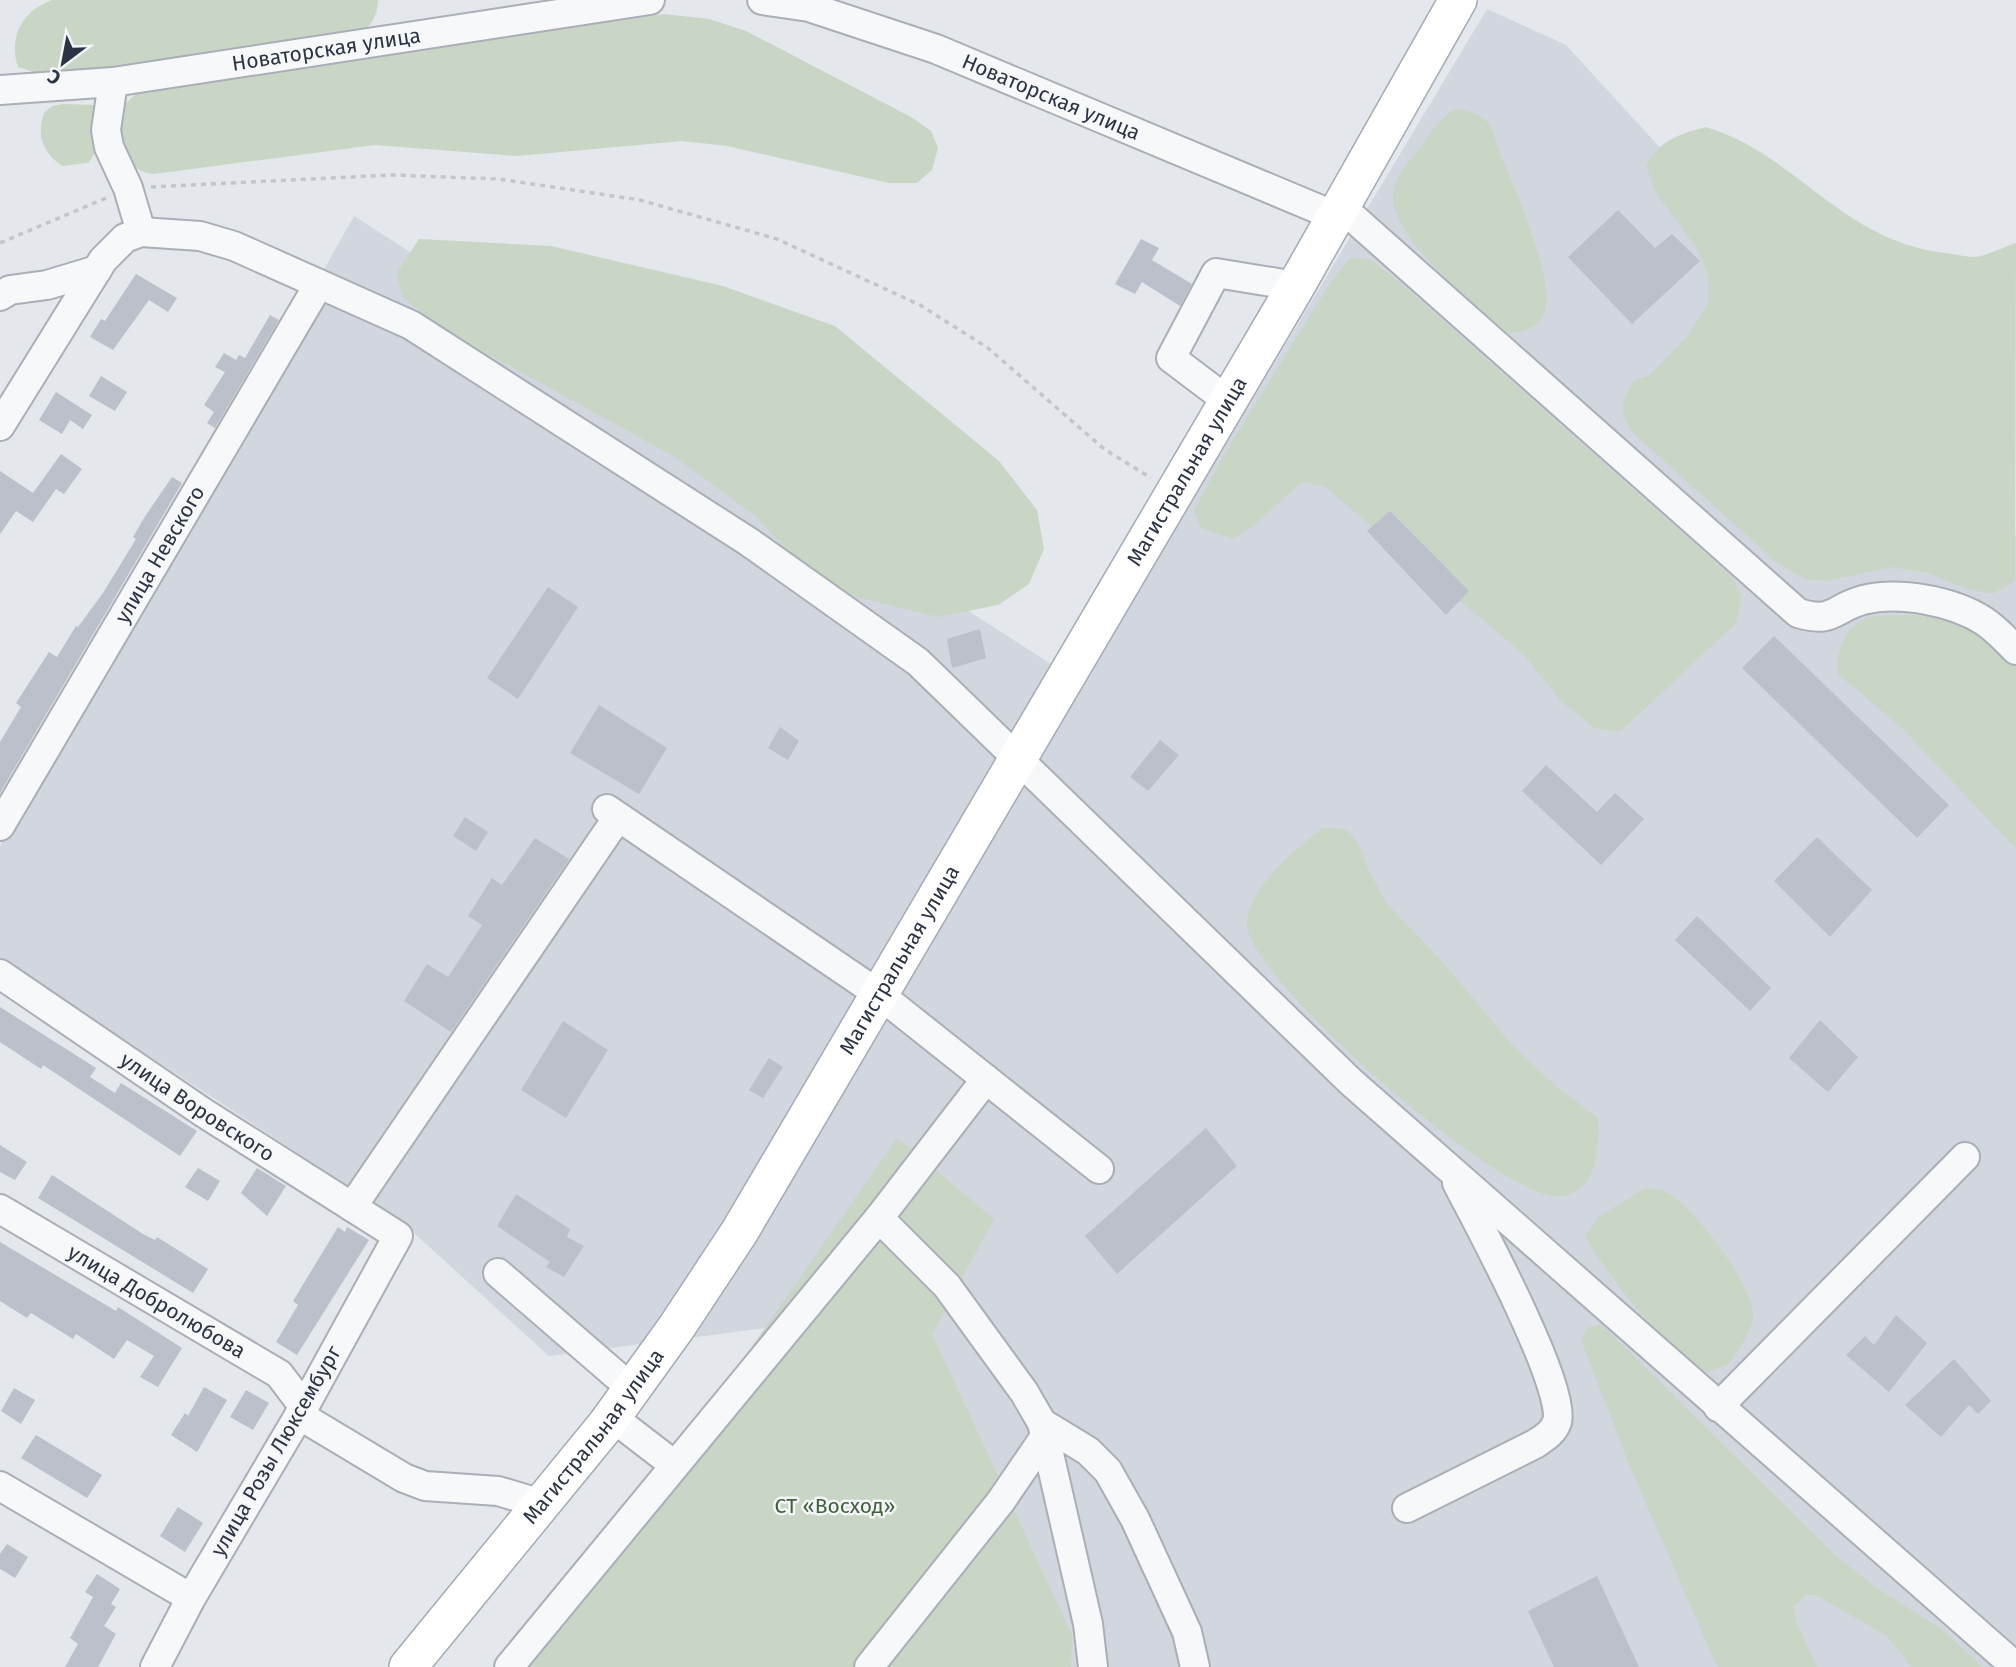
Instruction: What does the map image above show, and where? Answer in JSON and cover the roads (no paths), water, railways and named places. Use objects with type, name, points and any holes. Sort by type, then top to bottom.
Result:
[{"type":"main road","name":"Магистральная улица","points":[[408,1667],[622,1403],[740,1231],[1017,756],[1296,286],[1458,0]]},
{"type":"street","name":"Новаторская улица","points":[[0,90],[113,82],[650,0]]},
{"type":"street","name":"Новаторская улица","points":[[762,0],[809,8],[936,49],[1338,211],[1798,612],[1818,619],[1863,600],[1902,597],[1954,608],[1983,620],[2016,650]]},
{"type":"street","points":[[113,82],[106,130],[109,147],[128,188],[141,232]]},
{"type":"street","points":[[0,426],[97,270],[125,238],[141,232],[200,236],[223,243],[411,325],[749,542],[918,662],[1351,1082],[2016,1667]]},
{"type":"street","points":[[0,296],[10,290],[47,285],[97,270]]},
{"type":"street","points":[[1228,401],[1171,358],[1216,273],[1296,286]]},
{"type":"street","name":"улица Невского","points":[[0,826],[319,284]]},
{"type":"street","points":[[352,1207],[613,813],[880,995],[1099,1169]]},
{"type":"street","name":"улица Воровского","points":[[0,974],[204,1112],[398,1236]]},
{"type":"street","points":[[509,1667],[673,1464],[879,1218],[986,1079]]},
{"type":"street","points":[[1718,1407],[1965,1157]]},
{"type":"street","points":[[1407,1508],[1535,1444],[1550,1434],[1558,1420],[1552,1390],[1518,1301],[1450,1168]]},
{"type":"street","name":"улица Добролюбова","points":[[0,1209],[279,1374],[301,1411]]},
{"type":"street","points":[[879,1218],[947,1286],[1024,1392],[1043,1430],[1088,1624],[1093,1667]]},
{"type":"street","name":"улица Розы Люксембург","points":[[155,1667],[191,1598],[301,1411],[398,1236]]},
{"type":"street","points":[[498,1273],[622,1403],[673,1464]]},
{"type":"street","points":[[301,1411],[414,1482],[425,1486],[498,1491],[542,1504]]},
{"type":"street","points":[[869,1667],[1001,1501],[1043,1430]]},
{"type":"street","points":[[1043,1430],[1088,1451],[1108,1471],[1135,1519],[1187,1632],[1195,1667]]},
{"type":"street","points":[[0,1486],[191,1598]]},
{"type":"park label","name":"СТ «Восход»","points":[[835,1506]]}]
